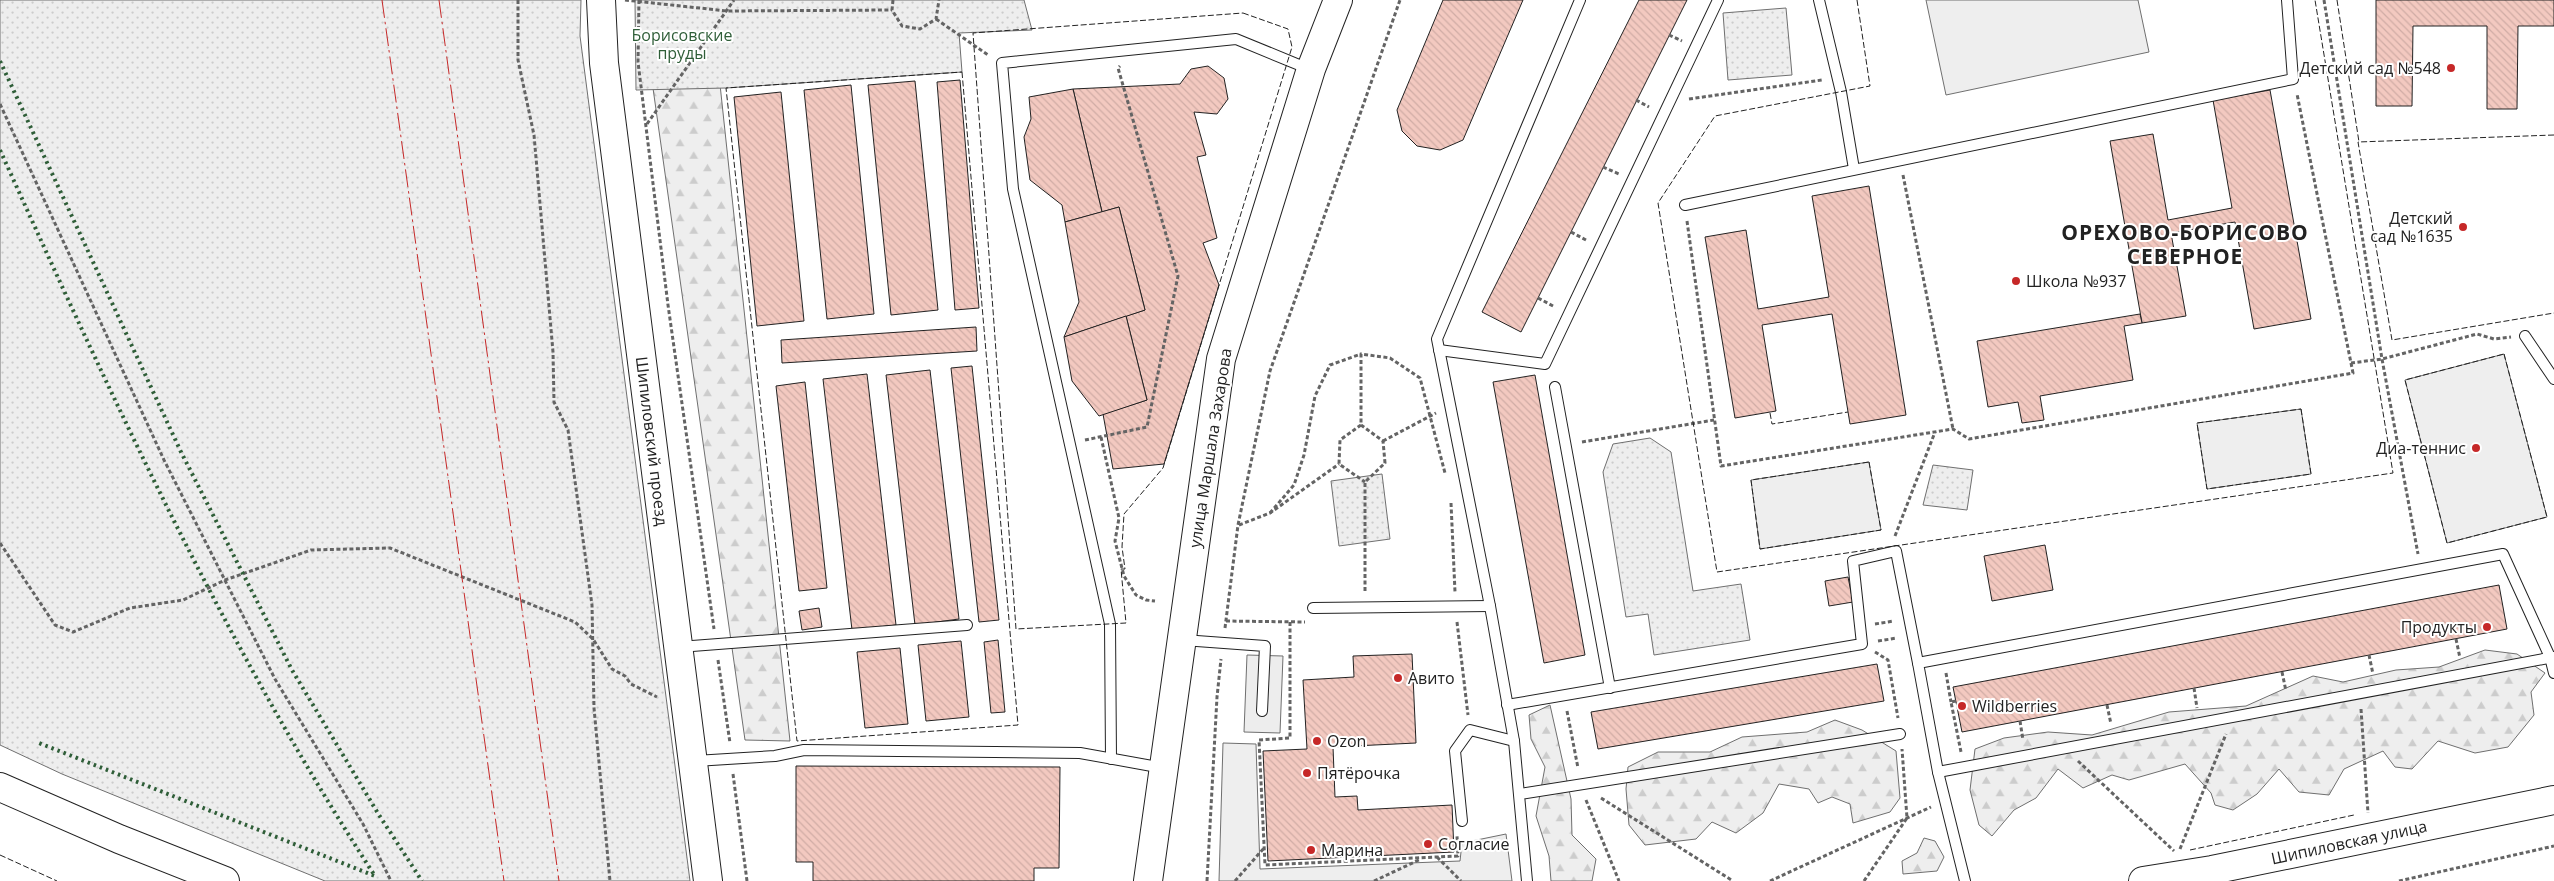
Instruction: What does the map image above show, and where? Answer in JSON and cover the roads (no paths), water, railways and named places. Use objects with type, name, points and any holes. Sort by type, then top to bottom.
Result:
[{"type":"main road","name":"Шипиловский проезд","points":[[601,0],[604,63],[708,881]]},
{"type":"main road","name":"улица Маршала Захарова","points":[[1148,881],[1221,359],[1311,69],[1338,0]]},
{"type":"main road","points":[[0,787],[119,839],[226,881]]},
{"type":"main road","name":"Шипиловская улица","points":[[2143,881],[2214,876],[2554,800]]},
{"type":"lane","points":[[1526,881],[1514,741],[1490,606],[1436,339],[1580,0]]},
{"type":"lane","points":[[1439,350],[1545,364],[1718,0]]},
{"type":"lane","points":[[1819,0],[1837,78],[1854,169]]},
{"type":"lane","points":[[1685,205],[2294,79],[2287,0]]},
{"type":"lane","points":[[1111,759],[1110,624],[1013,189],[1002,63],[1236,39],[1311,69]]},
{"type":"lane","points":[[2525,336],[2554,379]]},
{"type":"lane","points":[[1555,388],[1610,688]]},
{"type":"lane","points":[[1507,705],[1862,644],[1853,561],[1896,552],[1938,772],[1965,881]]},
{"type":"lane","points":[[1918,663],[2503,554],[2552,657],[2554,673]]},
{"type":"lane","points":[[1313,608],[1490,606]]},
{"type":"lane","points":[[679,647],[967,625]]},
{"type":"lane","points":[[1182,640],[1265,646],[1262,711]]},
{"type":"lane","points":[[1938,772],[2552,657]]},
{"type":"lane","points":[[1462,821],[1455,751],[1470,730],[1514,741]]},
{"type":"lane","points":[[1520,794],[1900,734]]},
{"type":"lane","points":[[693,761],[775,756],[804,750],[1080,753],[1164,768]]},
{"type":"place","name":"Детский сад №548","points":[[2451,68]]},
{"type":"place","name":"Детский сад №1635","points":[[2463,227]]},
{"type":"place","name":"Школа №937","points":[[2016,281]]},
{"type":"place","name":"Диа-теннис","points":[[2476,448]]},
{"type":"place","name":"Продукты","points":[[2487,627]]},
{"type":"place","name":"Авито","points":[[1398,678]]},
{"type":"place","name":"Wildberries","points":[[1962,706]]},
{"type":"place","name":"Ozon","points":[[1317,741]]},
{"type":"place","name":"Пятёрочка","points":[[1307,773]]},
{"type":"place","name":"Согласие","points":[[1428,844]]},
{"type":"place","name":"Марина","points":[[1311,850]]},
{"type":"district","name":"ОРЕХОВО-БОРИСОВО СЕВЕРНОЕ","points":[[2185,244]]},
{"type":"park label","name":"Борисовские пруды","points":[[682,44]]}]
